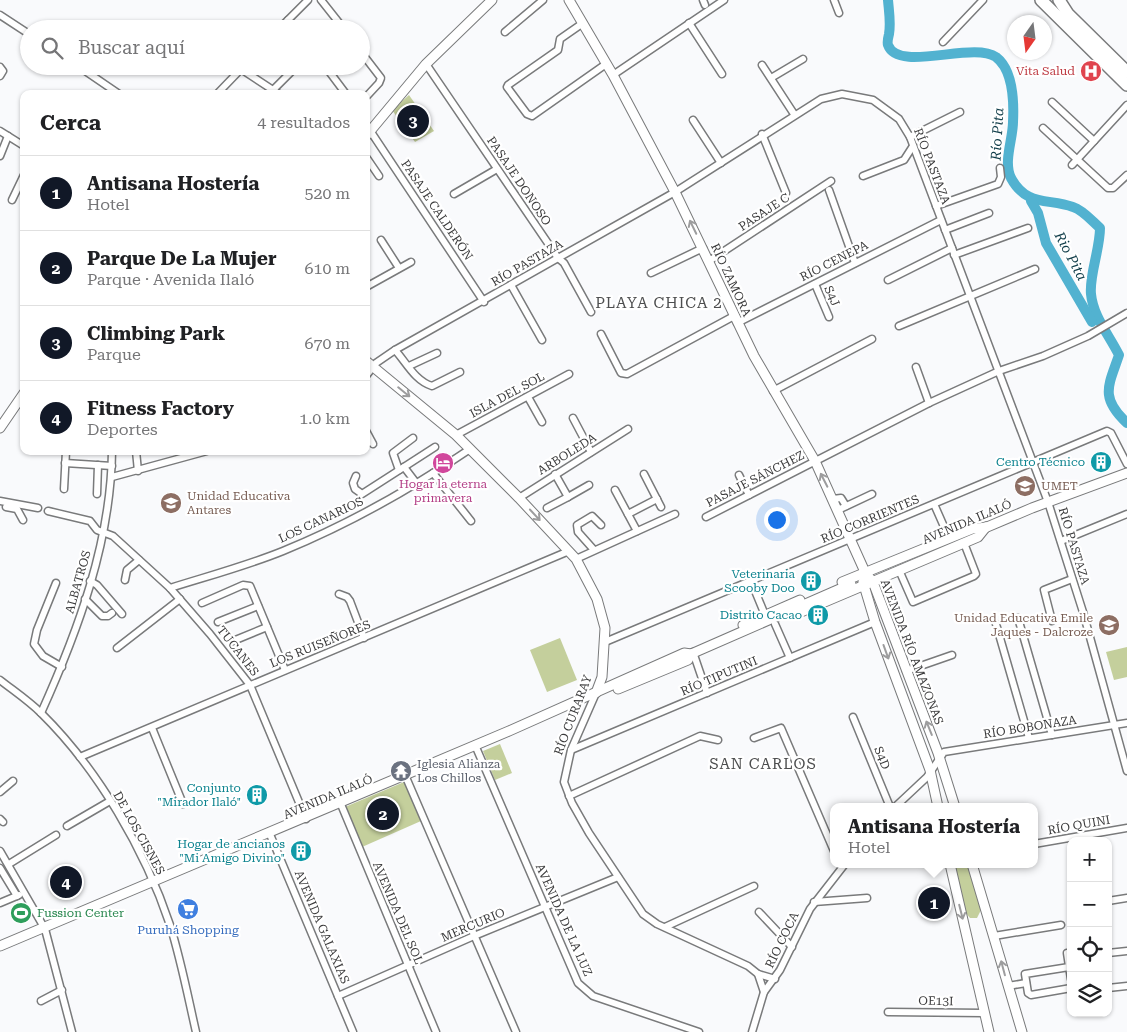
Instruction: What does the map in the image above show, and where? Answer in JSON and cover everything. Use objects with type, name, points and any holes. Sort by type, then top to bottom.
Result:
[{"type":"highway","points":[[1041,0],[1127,85]]},
{"type":"highway","points":[[1059,0],[1068,14],[1127,72]]},
{"type":"main road","points":[[370,132],[426,64],[492,0]]},
{"type":"main road","name":"RÍO ZAMORA","points":[[569,0],[613,75],[675,192],[736,320],[773,391],[815,461],[833,499],[842,508],[851,540],[871,576]]},
{"type":"main road","name":"RÍO CURARAY","points":[[370,364],[470,449],[576,559],[602,610],[605,642],[602,677],[594,696]]},
{"type":"main road","points":[[0,428],[20,399]]},
{"type":"main road","name":"AVENIDA ILALÓ","points":[[871,576],[1048,502],[1127,473]]},
{"type":"main road","points":[[731,635],[743,625],[765,615],[871,576],[949,538],[972,529],[986,528]]},
{"type":"main road","points":[[871,576],[899,570],[964,543],[978,537],[986,528]]},
{"type":"main road","name":"AVENIDA RÍO AMAZONAS","points":[[871,576],[863,586],[930,770],[937,803]]},
{"type":"main road","name":"AVENIDA RÍO AMAZONAS","points":[[871,576],[940,757],[954,803]]},
{"type":"main road","name":"AVENIDA ILALÓ","points":[[0,947],[406,777],[594,696],[684,653],[692,653],[851,584]]},
{"type":"main road","points":[[731,635],[746,635],[863,586]]},
{"type":"main road","points":[[951,868],[988,1032]]},
{"type":"main road","points":[[973,868],[1022,1032]]},
{"type":"street","points":[[288,20],[308,0]]},
{"type":"street","points":[[322,0],[337,20]]},
{"type":"street","points":[[505,32],[544,0]]},
{"type":"street","points":[[613,75],[724,0]]},
{"type":"street","points":[[834,0],[838,13]]},
{"type":"street","points":[[943,42],[983,0]]},
{"type":"street","points":[[0,15],[20,28]]},
{"type":"street","points":[[583,23],[560,40],[558,50],[507,87],[527,114],[536,115],[606,64]]},
{"type":"street","points":[[689,23],[722,74]]},
{"type":"street","points":[[771,78],[803,59]]},
{"type":"street","name":"PASAJE DONOSO","points":[[426,64],[558,258],[564,262],[591,312]]},
{"type":"street","points":[[370,65],[381,80],[370,92]]},
{"type":"street","points":[[762,65],[794,114]]},
{"type":"street","points":[[0,67],[3,71],[0,76]]},
{"type":"street","points":[[91,75],[113,90]]},
{"type":"street","points":[[221,90],[235,75]]},
{"type":"street","points":[[252,75],[273,90],[287,75]]},
{"type":"street","points":[[331,75],[343,90]]},
{"type":"street","name":"RÍO PASTAZA","points":[[370,372],[376,363],[395,350],[484,302],[675,192],[811,103],[831,96],[863,96],[892,111],[910,137],[1034,461],[1061,541],[1127,771]]},
{"type":"street","points":[[1052,102],[1094,141]]},
{"type":"street","points":[[1072,166],[1127,105]]},
{"type":"street","points":[[910,137],[960,112]]},
{"type":"street","points":[[693,120],[720,163]]},
{"type":"street","points":[[1044,128],[1109,188],[1113,188],[1127,175]]},
{"type":"street","points":[[0,131],[20,141]]},
{"type":"street","points":[[762,134],[786,193]]},
{"type":"street","points":[[0,156],[8,136]]},
{"type":"street","name":"PASAJE CALDERÓN","points":[[370,137],[484,302]]},
{"type":"street","points":[[863,176],[904,160],[913,146]]},
{"type":"street","points":[[370,163],[379,176]]},
{"type":"street","points":[[936,206],[998,184],[1001,177],[1000,168]]},
{"type":"street","points":[[454,194],[497,169]]},
{"type":"street","name":"PASAJE C","points":[[709,261],[831,181]]},
{"type":"street","points":[[12,200],[20,183]]},
{"type":"street","points":[[829,190],[855,263]]},
{"type":"street","points":[[945,230],[989,213]]},
{"type":"street","name":"RÍO CENEPA","points":[[601,334],[621,373],[627,374],[736,320],[815,284],[941,220]]},
{"type":"street","points":[[888,280],[953,252],[1028,228]]},
{"type":"street","points":[[381,240],[399,268]]},
{"type":"street","points":[[652,273],[703,248]]},
{"type":"street","points":[[370,285],[411,262]]},
{"type":"street","points":[[899,326],[1035,269]]},
{"type":"street","name":"S4J","points":[[815,284],[829,317]]},
{"type":"street","points":[[512,285],[542,340]]},
{"type":"street","name":"PASAJE SÁNCHEZ","points":[[706,517],[929,403],[998,371],[1043,356],[1088,336],[1127,313]]},
{"type":"street","points":[[773,391],[872,339]]},
{"type":"street","points":[[395,350],[420,380],[432,386],[460,372]]},
{"type":"street","points":[[409,366],[437,353]]},
{"type":"street","points":[[916,367],[929,403]]},
{"type":"street","name":"ISLA DEL SOL","points":[[456,436],[569,374]]},
{"type":"street","points":[[528,397],[542,422]]},
{"type":"street","points":[[573,418],[591,452]]},
{"type":"street","name":"ARBOLEDA","points":[[519,498],[628,430]]},
{"type":"street","name":"RÍO CORRIENTES","points":[[605,642],[1109,431],[1127,464]]},
{"type":"street","points":[[370,438],[374,444]]},
{"type":"street","points":[[412,438],[393,453],[402,469],[417,484]]},
{"type":"street","points":[[356,476],[353,483],[355,489],[362,494],[435,447]]},
{"type":"street","name":"LOS CANARIOS","points":[[170,588],[282,551],[376,508],[470,449]]},
{"type":"street","points":[[64,489],[66,455]]},
{"type":"street","name":"ALBATROS","points":[[40,713],[62,667],[85,598],[104,531],[112,477],[112,455]]},
{"type":"street","points":[[136,455],[138,471]]},
{"type":"street","points":[[112,477],[194,455]]},
{"type":"street","points":[[65,463],[112,466]]},
{"type":"street","points":[[97,494],[98,465]]},
{"type":"street","points":[[433,473],[471,521]]},
{"type":"street","points":[[555,474],[568,497]]},
{"type":"street","points":[[644,474],[661,507]]},
{"type":"street","points":[[739,475],[749,495]]},
{"type":"street","points":[[547,508],[589,485]]},
{"type":"street","points":[[615,490],[637,531]]},
{"type":"street","points":[[842,508],[872,494]]},
{"type":"street","points":[[628,514],[657,500]]},
{"type":"street","points":[[0,501],[38,508]]},
{"type":"street","points":[[934,504],[949,538]]},
{"type":"street","points":[[0,506],[17,509],[23,520]]},
{"type":"street","name":"TUCANES","points":[[48,512],[90,522],[97,530],[104,531],[113,536],[180,599],[250,685],[306,818]]},
{"type":"street","points":[[576,559],[675,514]]},
{"type":"street","points":[[1061,541],[1127,514]]},
{"type":"street","points":[[594,550],[578,532],[577,525],[592,516],[602,525]]},
{"type":"street","points":[[899,570],[912,602],[976,574],[964,543]]},
{"type":"street","name":"LOS RUISEÑORES","points":[[80,757],[570,551]]},
{"type":"street","points":[[125,580],[127,570],[138,560]]},
{"type":"street","points":[[1052,621],[1044,590],[1072,579]]},
{"type":"street","points":[[90,581],[97,585],[122,614]]},
{"type":"street","points":[[751,581],[765,615]]},
{"type":"street","points":[[56,583],[37,630],[34,644],[43,656],[62,667]]},
{"type":"street","points":[[202,603],[245,584],[250,586],[285,670]]},
{"type":"street","points":[[339,594],[347,597],[350,601],[364,638]]},
{"type":"street","points":[[85,598],[102,616],[108,616],[112,613]]},
{"type":"street","points":[[118,648],[180,599]]},
{"type":"street","points":[[218,622],[258,606]]},
{"type":"street","points":[[1018,618],[1052,734]]},
{"type":"street","name":"RÍO TIPUTINI","points":[[571,750],[875,622]]},
{"type":"street","points":[[775,624],[790,658]]},
{"type":"street","points":[[996,624],[1029,738]]},
{"type":"street","points":[[233,641],[267,627]]},
{"type":"street","points":[[692,653],[708,693]]},
{"type":"street","points":[[906,671],[952,655]]},
{"type":"street","name":"DE LOS CISNES","points":[[0,680],[40,713],[80,757],[110,800],[154,882],[170,926],[196,1032]]},
{"type":"street","name":"RÍO CURARAY","points":[[594,696],[571,750],[564,779],[569,796],[589,832],[643,914],[665,927],[731,957],[758,974],[775,979]]},
{"type":"street","name":"S4D","points":[[853,717],[888,803]]},
{"type":"street","name":"RÍO BOBONAZA","points":[[940,757],[944,752],[1127,723]]},
{"type":"street","points":[[152,728],[183,804]]},
{"type":"street","points":[[754,738],[780,728],[830,842]]},
{"type":"street","points":[[569,796],[700,736],[718,740]]},
{"type":"street","name":"AVENIDA DE LA LUZ","points":[[476,747],[578,983],[593,996],[699,1032]]},
{"type":"street","points":[[900,803],[922,782],[940,757]]},
{"type":"street","points":[[406,777],[516,1032]]},
{"type":"street","points":[[0,792],[13,781]]},
{"type":"street","points":[[67,826],[110,800]]},
{"type":"street","name":"AVENIDA DEL SOL","points":[[340,804],[436,1032]]},
{"type":"street","name":"RÍO QUINI","points":[[1038,843],[1127,828]]},
{"type":"street","name":"AVENIDA GALAXIAS","points":[[270,833],[353,1032]]},
{"type":"street","points":[[9,864],[56,835]]},
{"type":"street","points":[[0,851],[44,928],[72,1032]]},
{"type":"street","points":[[0,868],[17,896]]},
{"type":"street","name":"RÍO COCA","points":[[752,1032],[764,992],[775,979],[814,902],[840,868]]},
{"type":"street","name":"MERCURIO","points":[[338,996],[474,936],[618,877]]},
{"type":"street","points":[[665,927],[754,886]]},
{"type":"street","points":[[0,903],[25,893]]},
{"type":"street","points":[[814,902],[867,898]]},
{"type":"street","points":[[1112,900],[1127,898]]},
{"type":"street","points":[[759,912],[792,947]]},
{"type":"street","points":[[994,936],[1061,925]]},
{"type":"street","points":[[1112,953],[1127,951]]},
{"type":"street","points":[[1067,967],[1026,974],[1026,983],[1031,995],[1067,989]]},
{"type":"street","points":[[758,974],[764,992]]},
{"type":"street","points":[[1008,986],[1026,983]]},
{"type":"street","points":[[1112,988],[1127,986]]},
{"type":"street","points":[[41,1001],[62,990]]},
{"type":"street","name":"OE13I","points":[[888,1012],[984,1013]]},
{"type":"green space","points":[[409,95],[434,131],[415,142],[392,110]]},
{"type":"green space","points":[[560,638],[577,680],[547,692],[530,650]]},
{"type":"green space","points":[[1127,647],[1127,677],[1114,680],[1106,652]]},
{"type":"green space","points":[[500,744],[512,773],[495,780],[483,751]]},
{"type":"green space","points":[[404,782],[421,821],[362,847],[345,807]]},
{"type":"green space","points":[[956,868],[968,868],[981,910],[977,918],[970,918],[966,913]]},
{"type":"waterway","name":"Río Pita","points":[[888,0],[890,17],[888,45],[895,53],[921,57],[971,52],[985,53],[996,57],[1002,63],[1009,78],[1013,96],[1013,129],[1008,165],[1011,178],[1017,187],[1031,198],[1077,208],[1100,228],[1091,287],[1092,302],[1098,318],[1119,355],[1109,391],[1113,406],[1127,423]]},
{"type":"waterway","name":"Rio Pita","points":[[1031,201],[1038,213],[1046,243],[1092,322]]},
{"type":"tunnel","points":[[851,584],[874,574]]},
{"type":"place","name":"Vita Salud","points":[[1091,71]]},
{"type":"place","name":"Climbing Park","points":[[413,121]]},
{"type":"place","name":"Centro Técnico","points":[[1101,462]]},
{"type":"place","name":"Hogar la eterna primavera","points":[[443,463]]},
{"type":"place","name":"UMET","points":[[1025,486]]},
{"type":"place","name":"Unidad Educativa Antares","points":[[171,503]]},
{"type":"place","name":"Veterinaria Scooby Doo","points":[[811,581]]},
{"type":"place","name":"Distrito Cacao","points":[[818,615]]},
{"type":"place","name":"Unidad Educativa Emile Jaques - Dalcroze","points":[[1109,625]]},
{"type":"place","name":"Iglesia Alianza Los Chillos","points":[[401,771]]},
{"type":"place","name":"Conjunto \"Mirador Ilaló\"","points":[[257,795]]},
{"type":"place","name":"Parque De La Mujer","points":[[383,814]]},
{"type":"place","name":"Hogar de ancianos \"Mi Amigo Divino\"","points":[[301,851]]},
{"type":"place","name":"Fitness Factory","points":[[66,882]]},
{"type":"place","name":"Antisana Hostería","points":[[934,903]]},
{"type":"place","name":"Puruhá Shopping","points":[[188,909]]},
{"type":"place","name":"Fussion Center","points":[[21,913]]},
{"type":"district","name":"PLAYA CHICA 2","points":[[659,303]]},
{"type":"district","name":"SAN CARLOS","points":[[763,764]]}]
